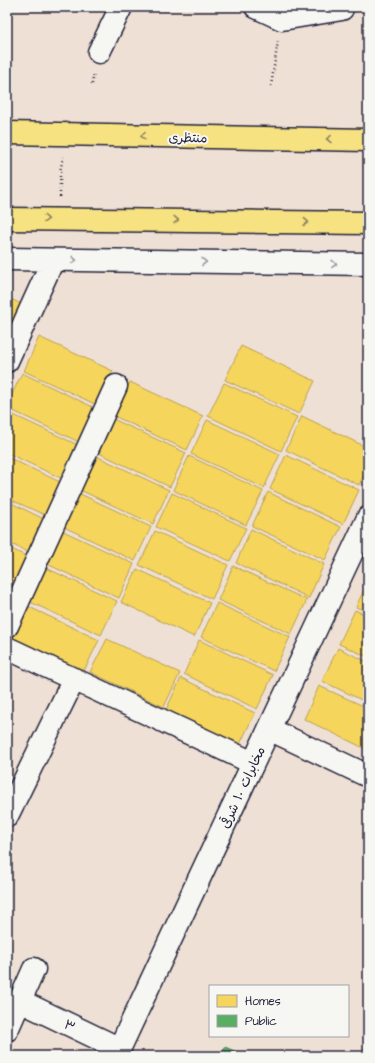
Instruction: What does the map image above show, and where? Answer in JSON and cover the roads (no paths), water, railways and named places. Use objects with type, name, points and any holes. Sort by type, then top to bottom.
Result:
[{"type":"main road","name":"منتظری","points":[[7,134],[368,140]]},
{"type":"main road","points":[[7,218],[368,223]]},
{"type":"street","points":[[99,52],[121,7]]},
{"type":"street","points":[[256,7],[282,19],[342,9],[342,7]]},
{"type":"street","points":[[7,259],[368,264]]},
{"type":"street","points":[[7,362],[53,260]]},
{"type":"street","points":[[7,626],[116,386]]},
{"type":"street","name":"مخابرات ۱۰ شرقی","points":[[118,1053],[368,518]]},
{"type":"street","points":[[7,648],[253,763]]},
{"type":"street","points":[[7,816],[74,679]]},
{"type":"street","points":[[269,729],[368,776]]},
{"type":"street","points":[[7,1030],[34,969]]},
{"type":"street","name":"۳","points":[[20,1001],[118,1053]]}]
